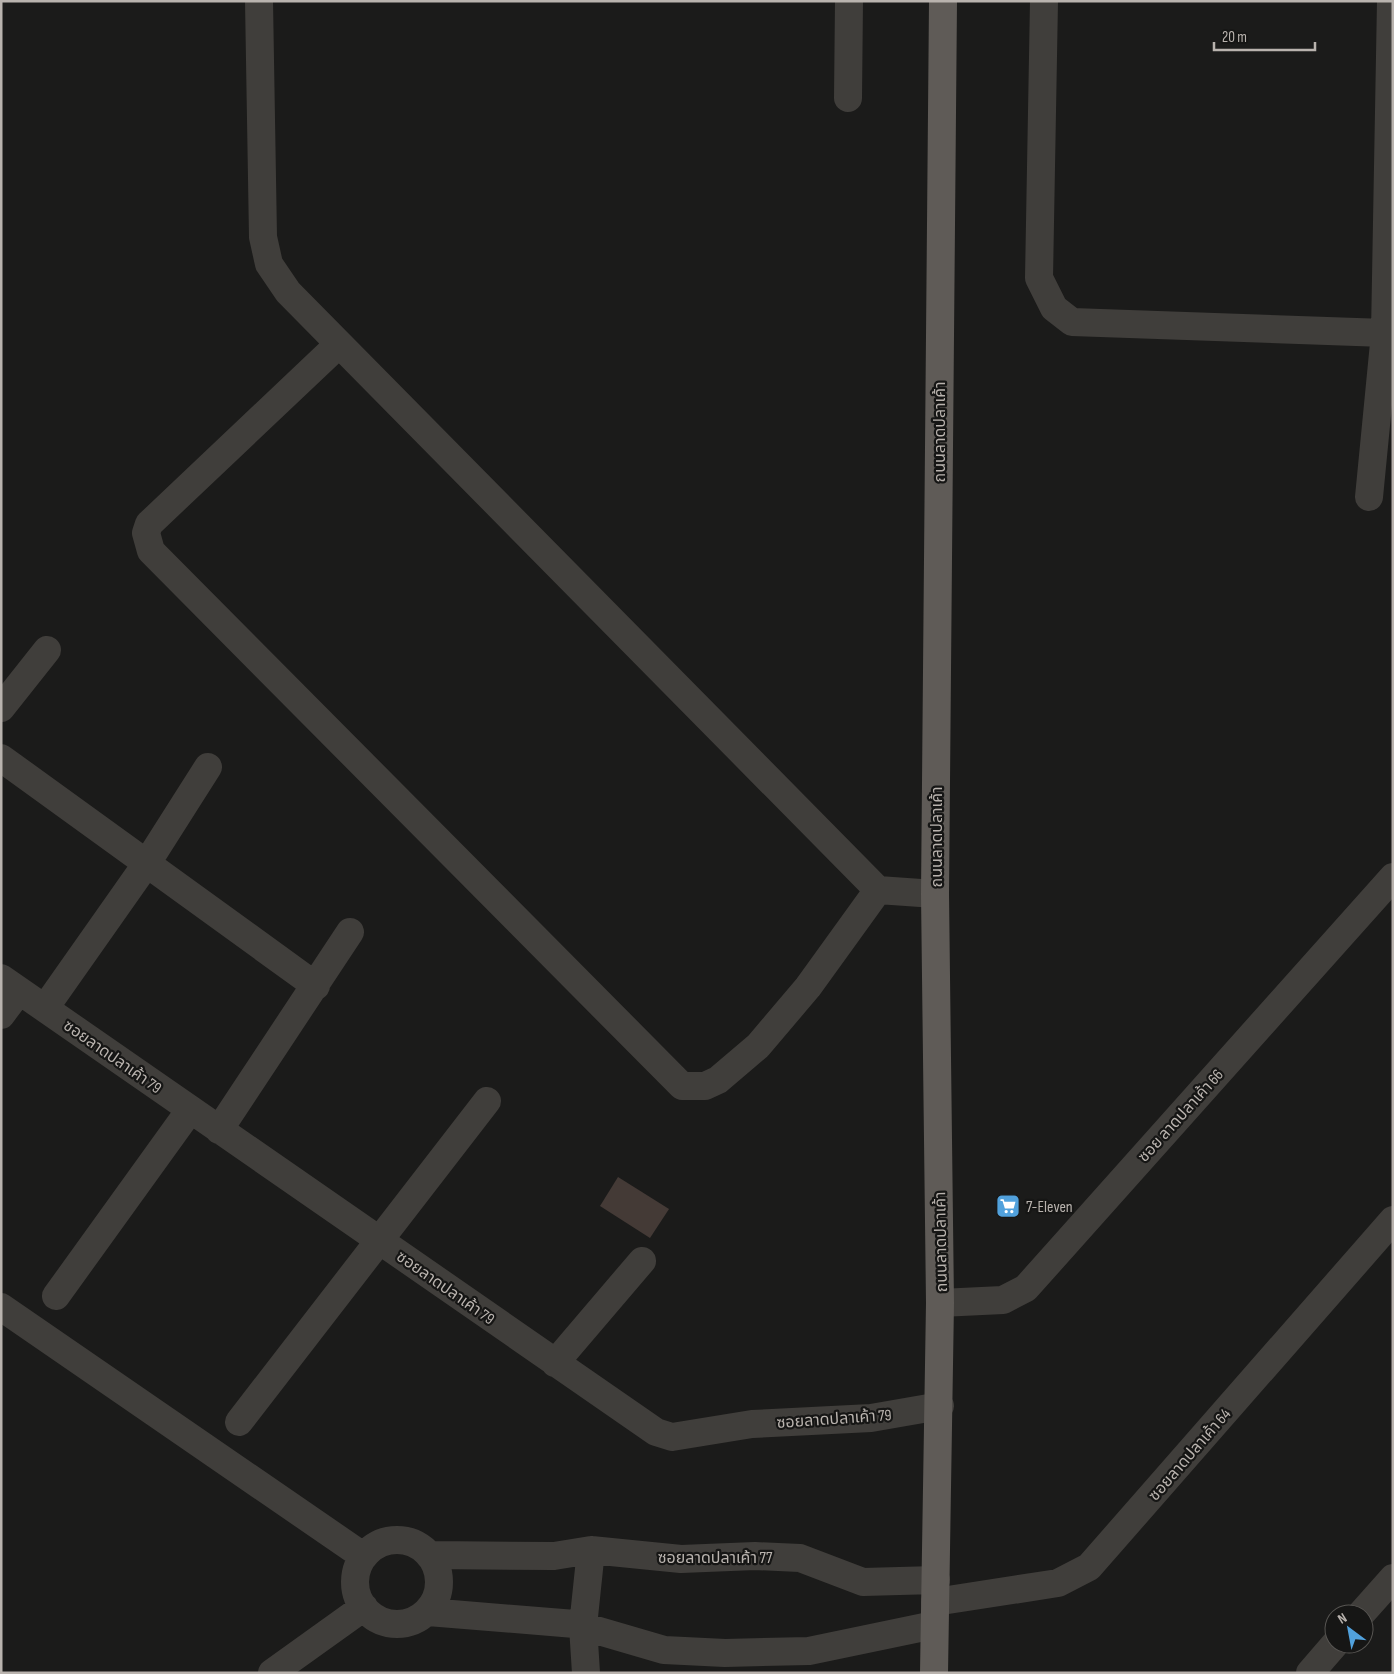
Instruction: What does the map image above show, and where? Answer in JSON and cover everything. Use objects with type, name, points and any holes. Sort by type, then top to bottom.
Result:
[{"type":"main road","name":"ถนนลาดปลาเค้า","points":[[934,1673],[940,1406],[935,894],[943,1]]},
{"type":"street","points":[[259,1],[263,237],[269,264],[288,292],[878,890],[935,894]]},
{"type":"street","points":[[848,98],[849,1]]},
{"type":"street","points":[[1044,1],[1039,278],[1054,308],[1072,322],[1385,333]]},
{"type":"street","points":[[1369,497],[1385,333],[1390,1]]},
{"type":"street","points":[[338,344],[149,524],[146,533],[147,543],[151,551],[682,1086],[705,1086],[718,1080],[758,1046],[808,987],[878,890]]},
{"type":"street","points":[[1,708],[47,650]]},
{"type":"street","points":[[1,758],[316,986]]},
{"type":"street","points":[[45,1008],[147,863],[208,767]]},
{"type":"street","name":"ซอย ลาดปลาเค้า 66","points":[[940,1303],[1003,1300],[1026,1288],[1393,877]]},
{"type":"street","points":[[219,1130],[350,932]]},
{"type":"street","points":[[1,1015],[10,985]]},
{"type":"street","name":"ซอยลาดปลาเค้า 79","points":[[10,985],[656,1432],[672,1437],[752,1424],[871,1418],[940,1406]]},
{"type":"street","points":[[238,1422],[486,1101]]},
{"type":"street","points":[[56,1296],[190,1110]]},
{"type":"street","name":"ซอยลาดปลาเค้า 64","points":[[935,1602],[1058,1583],[1090,1567],[1393,1220]]},
{"type":"street","points":[[556,1363],[642,1261]]},
{"type":"street","points":[[1,1307],[363,1556]]},
{"type":"street","points":[[401,1540],[419,1546],[430,1555],[436,1566],[439,1580],[437,1595],[428,1612],[416,1620],[396,1624],[382,1622],[364,1608],[356,1595],[354,1580],[363,1556],[386,1541],[401,1540]]},
{"type":"street","points":[[586,1673],[583,1626],[591,1550]]},
{"type":"street","name":"ซอยลาดปลาเค้า 77","points":[[430,1555],[554,1556],[591,1550],[681,1559],[756,1556],[800,1558],[862,1582],[935,1602]]},
{"type":"street","points":[[1370,1604],[1393,1578]]},
{"type":"street","points":[[428,1612],[583,1626],[664,1650],[725,1653],[808,1651],[935,1602]]},
{"type":"street","points":[[272,1673],[364,1608]]},
{"type":"street","points":[[1310,1673],[1326,1654]]},
{"type":"shaded area","points":[[618,1177],[669,1209],[650,1238],[600,1206]]},
{"type":"place","name":"7-Eleven","points":[[1008,1206]]}]
